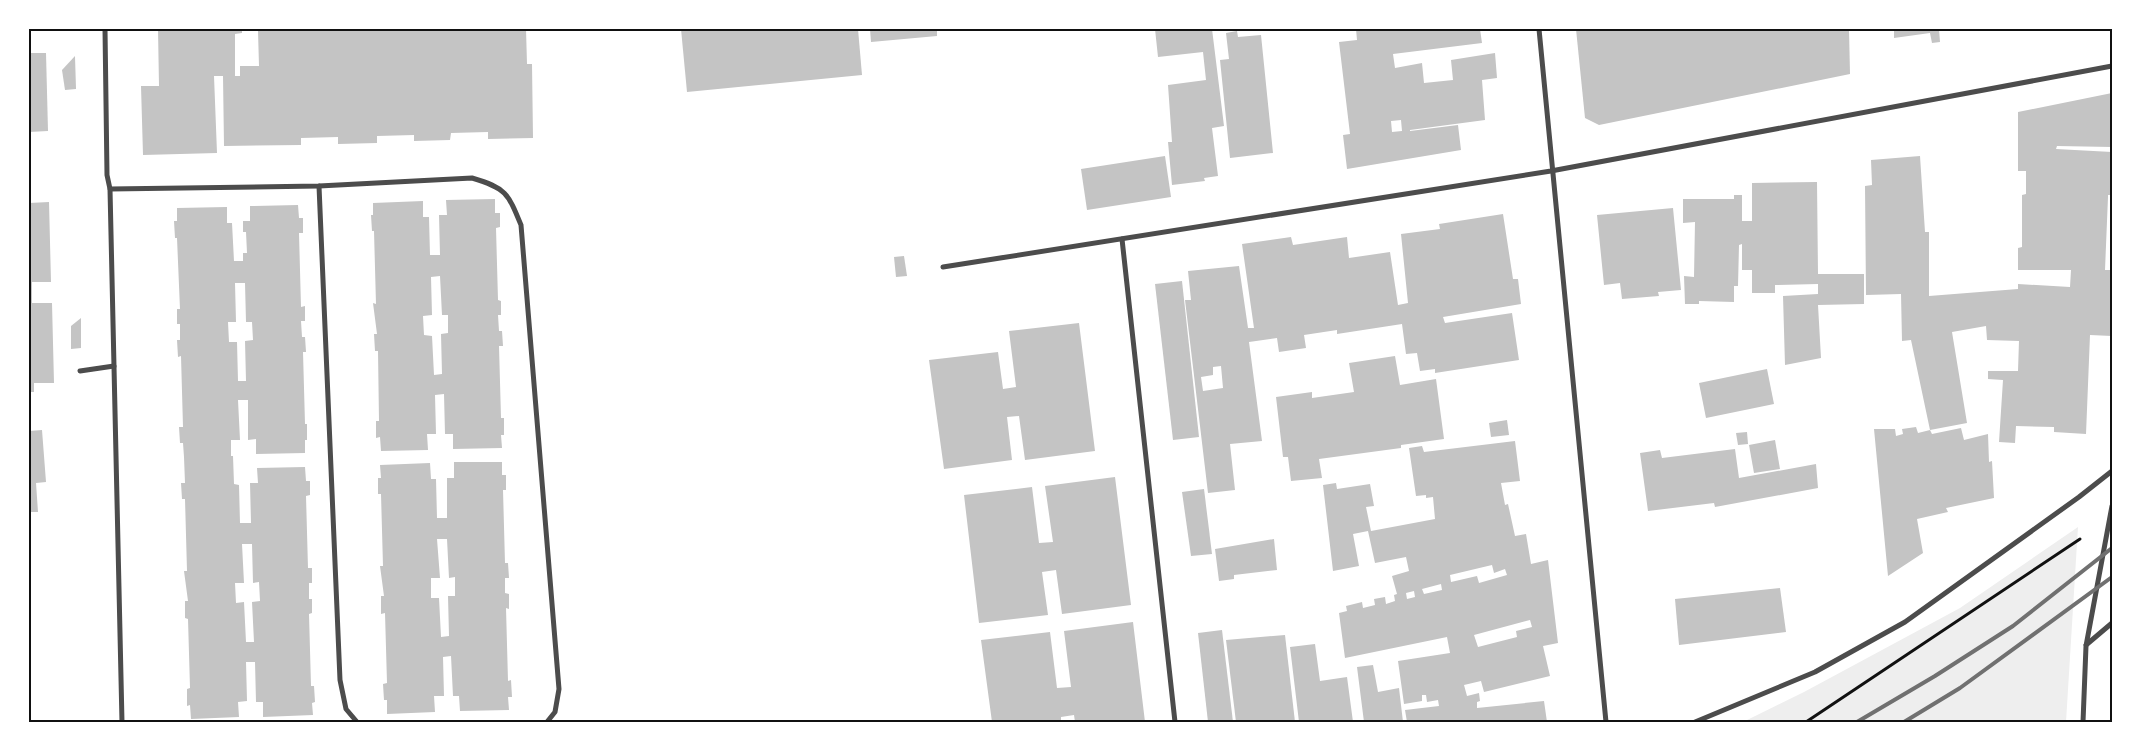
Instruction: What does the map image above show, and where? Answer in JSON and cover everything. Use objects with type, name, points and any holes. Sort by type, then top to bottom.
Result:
[{"type":"street","points":[[105,29],[107,175],[110,189],[122,722]]},
{"type":"street","points":[[1538,29],[1606,722]]},
{"type":"street","points":[[943,267],[1551,171],[2112,66]]},
{"type":"street","points":[[110,189],[319,186],[472,178],[495,184],[511,200],[521,225],[559,689],[555,712],[547,722]]},
{"type":"street","points":[[319,186],[340,680],[346,709],[357,722]]},
{"type":"street","points":[[1122,239],[1175,722]]},
{"type":"street","points":[[80,371],[114,366]]},
{"type":"street","points":[[1695,722],[1815,672],[1905,622],[2079,497],[2112,471]]},
{"type":"street","points":[[2084,722],[2086,646],[2112,506]]},
{"type":"street","points":[[2086,646],[2112,623]]},
{"type":"path","points":[[1806,722],[2109,519]]},
{"type":"shaded area","points":[[2078,527],[2066,722],[1743,722],[1804,692],[1960,608]]},
{"type":"building","points":[[158,29],[242,29],[242,33],[235,34],[235,76],[240,76],[240,66],[259,66],[258,31],[300,31],[300,29],[526,29],[527,64],[532,64],[533,138],[488,139],[488,132],[451,133],[450,140],[414,141],[414,135],[377,136],[377,143],[338,144],[338,137],[301,138],[301,145],[224,146],[223,76],[214,76],[217,153],[143,155],[141,86],[159,86]]},
{"type":"building","points":[[681,29],[858,29],[862,75],[687,92]]},
{"type":"building","points":[[870,29],[937,29],[937,36],[871,42]]},
{"type":"building","points":[[1155,29],[1212,29],[1224,126],[1212,128],[1218,176],[1204,178],[1205,181],[1172,185],[1168,142],[1172,142],[1168,85],[1206,80],[1203,52],[1158,57]]},
{"type":"building","points":[[1356,29],[1480,29],[1482,43],[1393,54],[1395,68],[1422,63],[1424,83],[1453,80],[1451,60],[1495,53],[1497,78],[1482,80],[1485,120],[1410,130],[1458,125],[1461,150],[1347,169],[1343,135],[1350,134],[1339,42],[1357,40]],"holes":[[[1401,120],[1402,131],[1392,132],[1391,121]]]},
{"type":"building","points":[[1576,29],[1849,29],[1850,74],[1599,125],[1585,118]]},
{"type":"building","points":[[1894,29],[1939,29],[1940,42],[1932,43],[1930,33],[1894,38]]},
{"type":"building","points":[[1237,31],[1238,37],[1261,35],[1273,153],[1230,158],[1220,60],[1229,59],[1226,33]]},
{"type":"building","points":[[29,53],[46,53],[48,131],[29,132]]},
{"type":"building","points":[[75,56],[76,89],[65,90],[62,70]]},
{"type":"building","points":[[2112,93],[2112,147],[2057,146],[2056,149],[2112,152],[2112,195],[2108,195],[2105,270],[2112,270],[2112,336],[2090,335],[2086,434],[2054,432],[2054,427],[2016,426],[2015,443],[1999,442],[2003,380],[1988,379],[1988,371],[2018,371],[2019,341],[1987,340],[1986,326],[1952,332],[1967,423],[1930,430],[1911,340],[1902,341],[1901,294],[1866,295],[1865,186],[1872,185],[1871,160],[1920,156],[1925,232],[1929,232],[1929,296],[2018,289],[2018,284],[2070,287],[2071,270],[2018,270],[2018,248],[2022,247],[2022,195],[2026,194],[2026,171],[2018,171],[2018,112]]},
{"type":"building","points":[[1165,156],[1171,197],[1087,210],[1081,169]]},
{"type":"building","points":[[1817,182],[1818,274],[1864,274],[1864,304],[1818,305],[1821,358],[1785,365],[1783,296],[1818,294],[1818,284],[1775,285],[1775,293],[1752,293],[1752,270],[1742,270],[1742,244],[1739,245],[1738,286],[1734,286],[1734,302],[1699,301],[1699,304],[1685,304],[1684,276],[1694,277],[1695,222],[1683,223],[1683,199],[1734,199],[1734,195],[1742,195],[1742,221],[1752,221],[1752,183]]},
{"type":"building","points":[[495,199],[495,213],[500,213],[500,227],[496,228],[498,300],[501,301],[501,315],[498,315],[499,331],[502,331],[503,346],[499,346],[501,418],[504,418],[504,435],[501,435],[502,448],[453,449],[453,434],[445,434],[444,394],[435,395],[436,434],[427,434],[428,450],[381,451],[380,437],[376,438],[376,421],[379,421],[378,351],[375,351],[374,334],[377,334],[373,303],[376,304],[374,231],[372,231],[371,215],[373,215],[373,203],[423,201],[423,217],[429,217],[430,255],[440,255],[439,215],[447,215],[446,200]],"holes":[[[440,276],[442,315],[448,315],[448,333],[441,334],[442,374],[434,375],[432,336],[424,335],[423,316],[432,315],[431,277]]]},
{"type":"building","points":[[49,202],[51,282],[32,282],[32,303],[52,303],[54,383],[34,383],[34,392],[29,392],[29,203]]},
{"type":"building","points":[[298,205],[299,218],[303,218],[303,233],[299,233],[301,307],[305,306],[305,321],[301,321],[302,337],[305,337],[306,352],[303,352],[307,440],[305,440],[305,453],[256,454],[256,439],[248,440],[248,400],[238,400],[240,440],[231,440],[234,484],[239,485],[240,523],[251,523],[250,483],[258,483],[257,468],[305,467],[306,481],[310,481],[310,495],[306,496],[308,568],[312,568],[312,583],[309,583],[309,599],[312,599],[312,613],[309,614],[311,686],[314,686],[315,702],[312,703],[313,715],[263,717],[263,702],[256,702],[255,662],[246,662],[247,701],[238,702],[239,717],[191,719],[190,705],[187,706],[187,689],[190,688],[188,619],[185,618],[185,601],[188,601],[184,571],[187,571],[185,499],[182,499],[181,483],[185,483],[183,443],[180,443],[179,427],[183,427],[181,356],[178,357],[177,340],[180,340],[180,324],[177,324],[177,309],[180,309],[177,238],[175,238],[174,221],[177,221],[177,208],[227,207],[227,223],[232,223],[234,261],[243,261],[243,253],[247,253],[246,232],[243,232],[243,221],[250,221],[250,206]],"holes":[[[235,283],[245,283],[246,322],[252,322],[253,340],[245,341],[246,381],[238,381],[237,342],[229,342],[228,322],[236,322]],[[242,544],[252,544],[253,583],[259,582],[260,601],[252,602],[254,642],[246,642],[244,602],[236,603],[235,583],[244,583]]]},
{"type":"building","points":[[1673,208],[1681,290],[1658,292],[1659,296],[1622,299],[1620,283],[1604,285],[1597,215]]},
{"type":"building","points":[[1503,214],[1513,279],[1518,279],[1521,304],[1443,317],[1445,323],[1512,313],[1519,360],[1435,373],[1435,369],[1420,371],[1417,353],[1406,354],[1402,324],[1337,334],[1337,330],[1304,335],[1306,348],[1279,352],[1277,338],[1249,342],[1262,441],[1230,444],[1235,490],[1208,493],[1185,300],[1191,300],[1188,271],[1239,266],[1248,328],[1254,328],[1242,244],[1291,237],[1293,245],[1347,237],[1349,258],[1390,252],[1398,305],[1408,303],[1401,234],[1440,229],[1439,224]],"holes":[[[1221,366],[1223,388],[1203,391],[1201,377],[1213,375],[1213,367]]]},
{"type":"building","points":[[904,256],[907,276],[896,277],[894,257]]},
{"type":"building","points":[[1182,281],[1199,437],[1173,440],[1155,284]]},
{"type":"building","points":[[81,318],[81,348],[71,349],[71,326]]},
{"type":"building","points":[[1079,323],[1095,451],[1025,460],[1019,416],[1007,417],[1012,460],[944,469],[929,360],[998,352],[1003,389],[1016,387],[1009,331]]},
{"type":"building","points":[[1395,356],[1400,385],[1436,379],[1444,439],[1401,445],[1401,448],[1319,459],[1322,478],[1291,481],[1288,457],[1283,457],[1276,397],[1312,392],[1312,398],[1354,392],[1349,363]]},
{"type":"building","points":[[1767,369],[1774,404],[1706,418],[1699,383]]},
{"type":"building","points":[[1507,420],[1509,435],[1491,437],[1489,423]]},
{"type":"building","points":[[1916,427],[1918,433],[1930,430],[1932,434],[1961,428],[1964,440],[1988,434],[1989,462],[1992,461],[1994,498],[1946,508],[1948,512],[1917,519],[1923,553],[1888,576],[1874,429],[1895,429],[1896,436],[1903,434],[1902,429]]},
{"type":"building","points":[[42,430],[46,482],[36,483],[38,512],[29,512],[29,431]]},
{"type":"building","points":[[1747,432],[1748,444],[1738,445],[1736,433]]},
{"type":"building","points":[[1775,440],[1780,469],[1754,473],[1749,445]]},
{"type":"building","points":[[1515,441],[1520,481],[1501,483],[1505,505],[1508,504],[1515,536],[1526,534],[1531,564],[1548,560],[1558,643],[1543,646],[1550,676],[1484,692],[1481,681],[1464,685],[1467,696],[1479,693],[1480,701],[1477,702],[1477,708],[1544,701],[1547,722],[1407,722],[1405,710],[1439,706],[1438,700],[1427,702],[1426,695],[1422,695],[1422,701],[1404,704],[1398,661],[1450,653],[1447,637],[1345,658],[1339,613],[1347,611],[1346,606],[1362,602],[1363,608],[1375,605],[1374,599],[1385,597],[1386,604],[1395,601],[1394,595],[1397,594],[1392,576],[1409,571],[1406,557],[1375,563],[1368,531],[1353,534],[1359,566],[1333,571],[1323,485],[1336,483],[1337,489],[1370,484],[1374,506],[1366,507],[1371,531],[1435,519],[1433,497],[1426,498],[1426,495],[1416,496],[1409,448],[1422,446],[1424,452]],"holes":[[[1492,565],[1494,573],[1505,569],[1507,575],[1479,583],[1477,576],[1451,582],[1450,575]],[[1441,584],[1442,590],[1424,594],[1422,589]],[[1414,591],[1415,597],[1407,599],[1406,593]],[[1530,620],[1532,627],[1516,631],[1517,637],[1478,647],[1474,635]]]},
{"type":"building","points":[[1735,449],[1739,478],[1816,464],[1818,488],[1715,507],[1714,503],[1648,511],[1640,453],[1660,450],[1662,458]]},
{"type":"building","points":[[454,462],[502,462],[502,475],[506,475],[506,490],[503,490],[505,563],[508,563],[509,578],[505,578],[505,593],[509,594],[509,609],[506,608],[508,681],[511,680],[512,697],[508,697],[509,710],[460,711],[459,696],[453,696],[451,656],[443,657],[444,696],[434,696],[435,712],[387,714],[387,700],[384,700],[383,684],[387,683],[385,613],[381,614],[381,596],[384,596],[380,566],[383,566],[381,494],[378,494],[378,478],[381,478],[380,465],[430,463],[431,479],[436,479],[437,518],[447,518],[447,478],[454,478]],"holes":[[[437,539],[447,539],[449,578],[455,577],[455,596],[448,596],[449,636],[441,637],[439,598],[431,598],[431,578],[440,578]]]},
{"type":"building","points":[[1115,477],[1131,605],[1062,614],[1056,570],[1042,572],[1048,615],[979,623],[964,495],[1032,487],[1039,543],[1053,542],[1045,486]]},
{"type":"building","points":[[1204,489],[1212,554],[1191,556],[1182,492]]},
{"type":"building","points":[[1274,539],[1277,570],[1234,575],[1234,579],[1219,581],[1215,549]]},
{"type":"building","points":[[1780,588],[1786,632],[1679,645],[1675,599]]},
{"type":"building","points":[[1133,622],[1145,722],[1075,722],[1074,715],[1061,717],[1061,722],[992,722],[981,640],[1050,632],[1057,688],[1071,687],[1064,631]]},
{"type":"building","points":[[1222,630],[1233,722],[1208,722],[1198,633]]},
{"type":"building","points":[[1285,635],[1295,722],[1236,722],[1226,640]]},
{"type":"building","points":[[1315,644],[1320,681],[1347,677],[1353,722],[1299,722],[1290,647]]},
{"type":"building","points":[[1373,665],[1378,692],[1399,688],[1403,722],[1364,722],[1357,667]]},
{"type":"railway","points":[[1857,722],[1935,676],[2013,626],[2112,548]]},
{"type":"railway","points":[[1904,722],[1960,688],[2112,577]]}]
